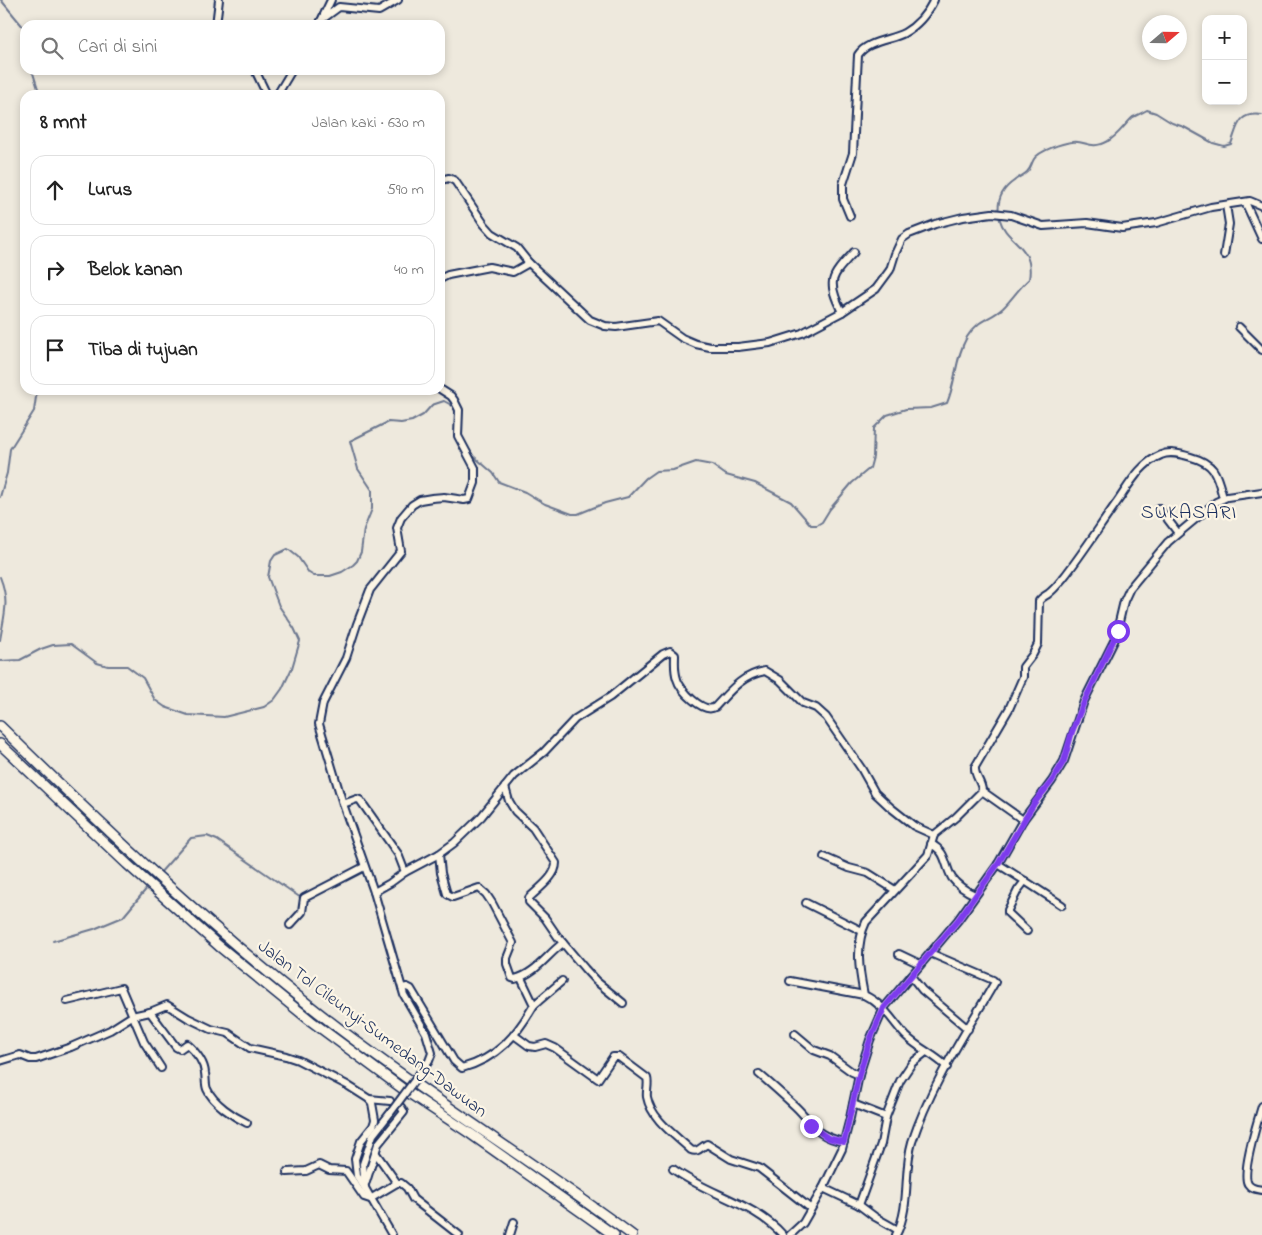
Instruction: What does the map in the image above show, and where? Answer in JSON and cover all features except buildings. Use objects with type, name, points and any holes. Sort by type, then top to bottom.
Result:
[{"type":"highway","name":"Jalan Tol Cileunyi–Sumedang–Dawuan","points":[[0,726],[219,930],[318,1012],[408,1080],[632,1235]]},
{"type":"highway","name":"Jalan Tol Cileunyi–Sumedang–Dawuan","points":[[0,744],[127,864],[212,940],[311,1021],[403,1090],[471,1134],[614,1235]]},
{"type":"street","points":[[217,20],[219,0]]},
{"type":"street","points":[[324,18],[332,0]]},
{"type":"street","points":[[324,18],[340,7],[379,11],[398,0]]},
{"type":"street","points":[[850,216],[843,199],[843,184],[853,152],[858,55],[864,48],[904,33],[919,22],[934,0]]},
{"type":"street","points":[[258,75],[265,90]]},
{"type":"street","points":[[280,90],[289,75]]},
{"type":"street","points":[[445,179],[449,178],[455,181],[484,224],[492,232],[517,248],[590,320],[606,326],[616,327],[658,321],[682,338],[710,347],[738,347],[770,342],[802,333],[842,312],[876,289],[890,270],[902,239],[909,234],[936,224],[963,217],[992,213],[1011,216],[1043,226],[1087,223],[1122,228],[1156,223],[1211,207],[1250,201],[1262,206]]},
{"type":"street","points":[[1245,202],[1262,239]]},
{"type":"street","points":[[1224,256],[1229,224],[1226,205]]},
{"type":"street","points":[[842,312],[833,295],[832,280],[837,270],[854,252]]},
{"type":"street","points":[[445,277],[489,267],[513,272],[530,262]]},
{"type":"street","points":[[1239,327],[1262,350]]},
{"type":"street","points":[[365,1188],[363,1164],[373,1135],[420,1073],[432,1053],[426,1033],[404,994],[374,892],[343,804],[319,724],[323,703],[346,658],[370,590],[401,551],[397,528],[401,518],[412,505],[420,500],[444,496],[464,500],[469,499],[475,482],[475,468],[458,436],[458,410],[454,400],[445,392]]},
{"type":"street","points":[[864,994],[860,976],[859,946],[862,932],[870,917],[928,855],[934,835],[956,817],[982,791],[982,785],[974,772],[975,767],[1009,709],[1023,678],[1023,667],[1038,644],[1039,601],[1056,588],[1134,476],[1162,454],[1181,454],[1202,460],[1212,466],[1216,473],[1223,498]]},
{"type":"street","points":[[796,1234],[823,1188],[844,1142],[859,1075],[870,1040],[884,1008],[958,920],[998,864],[1023,820],[1064,761],[1072,732],[1084,702],[1115,639],[1124,601],[1130,588],[1148,565],[1178,533],[1223,498],[1262,492]]},
{"type":"street","points":[[1159,508],[1178,533]]},
{"type":"street","points":[[374,892],[454,843],[481,817],[514,776],[544,752],[575,718],[610,697],[663,654],[670,651],[675,655],[674,670],[683,690],[707,709],[712,709],[736,684],[759,672],[764,671],[780,680],[803,703],[816,708],[826,717],[861,768],[875,793],[914,826],[934,835]]},
{"type":"street","points":[[504,787],[509,801],[533,828],[556,863],[556,869],[552,875],[529,898],[529,902],[596,981],[624,1003]]},
{"type":"street","points":[[982,791],[1023,820]]},
{"type":"street","points":[[343,804],[356,799],[360,800],[388,838],[398,854],[405,872]]},
{"type":"street","points":[[932,844],[939,848],[944,855],[953,878],[964,890],[975,895]]},
{"type":"street","points":[[438,854],[447,894],[453,897],[477,887],[486,894],[513,941],[514,946],[507,958],[512,978],[521,978],[539,965],[563,943]]},
{"type":"street","points":[[824,857],[849,868],[868,873],[895,890]]},
{"type":"street","points":[[998,864],[1062,906]]},
{"type":"street","points":[[290,925],[302,912],[304,898],[364,868]]},
{"type":"street","points":[[1025,881],[1008,913],[1027,931]]},
{"type":"street","points":[[806,903],[862,932]]},
{"type":"street","points":[[823,1188],[859,1205],[897,1232],[906,1205],[908,1157],[930,1094],[947,1067],[994,980],[930,953]]},
{"type":"street","points":[[899,954],[920,964]]},
{"type":"street","points":[[912,976],[922,990],[968,1029]]},
{"type":"street","points":[[521,978],[534,1005]]},
{"type":"street","points":[[402,988],[409,987],[454,1061],[462,1068],[497,1053],[525,1020],[534,1005],[562,981]]},
{"type":"street","points":[[790,981],[864,994],[876,1000],[906,1036],[947,1067]]},
{"type":"street","points":[[67,1001],[121,988],[144,1042],[161,1068]]},
{"type":"street","points":[[0,1062],[20,1055],[36,1059],[71,1047],[110,1030],[132,1016],[150,1012],[167,1005],[203,1025],[228,1033],[250,1048],[298,1060],[369,1099],[390,1101]]},
{"type":"street","points":[[150,1012],[176,1046],[180,1049],[188,1045],[199,1057],[204,1066],[207,1089],[215,1102],[238,1119],[247,1123]]},
{"type":"street","points":[[419,1020],[426,1016]]},
{"type":"street","points":[[514,1034],[530,1046],[546,1044],[555,1048],[598,1079],[613,1057],[619,1057],[647,1078],[646,1096],[654,1116],[691,1150],[695,1152],[707,1144],[731,1159],[751,1164],[759,1168],[810,1208]]},
{"type":"street","points":[[795,1034],[814,1050],[830,1056],[859,1075]]},
{"type":"street","points":[[859,1205],[880,1144],[886,1117],[900,1081],[912,1063],[926,1052]]},
{"type":"street","points":[[759,1074],[796,1107],[811,1126],[828,1138],[844,1142]]},
{"type":"street","points":[[369,1099],[372,1103],[375,1120],[373,1126],[358,1147],[355,1159],[357,1176],[392,1235]]},
{"type":"street","points":[[853,1104],[886,1117]]},
{"type":"street","points":[[1262,1106],[1248,1157],[1246,1178],[1251,1188],[1262,1190]]},
{"type":"street","points":[[365,1188],[378,1144],[404,1112],[402,1107]]},
{"type":"street","points":[[375,1152],[386,1166],[388,1172],[397,1183],[401,1183],[407,1188],[413,1199],[459,1235]]},
{"type":"street","points":[[287,1172],[306,1171],[319,1165],[329,1170],[346,1171],[364,1197],[370,1199],[397,1183]]},
{"type":"street","points":[[673,1169],[697,1185],[758,1213],[783,1235]]},
{"type":"street","points":[[510,1235],[514,1222]]},
{"type":"waterway","points":[[1,0],[20,23]]},
{"type":"waterway","points":[[34,75],[38,90]]},
{"type":"waterway","points":[[470,453],[493,473],[499,482],[525,492],[545,504],[572,514],[578,514],[605,503],[628,497],[646,478],[656,471],[673,470],[696,462],[712,465],[726,475],[755,483],[791,502],[811,525],[817,525],[822,522],[830,509],[852,483],[870,468],[873,457],[874,428],[887,415],[906,409],[931,408],[947,403],[960,353],[967,337],[975,327],[1003,308],[1029,279],[1030,268],[1028,259],[1024,251],[1003,227],[998,209],[1000,198],[1005,189],[1027,172],[1037,156],[1051,148],[1068,143],[1102,144],[1115,136],[1133,117],[1147,110],[1213,143],[1224,146],[1231,144],[1243,118],[1262,115]]},
{"type":"waterway","points":[[0,497],[7,473],[10,449],[34,411],[36,395]]},
{"type":"waterway","points":[[0,661],[20,660],[53,645],[71,644],[97,663],[108,666],[127,666],[143,678],[155,700],[165,707],[188,715],[224,717],[264,707],[274,700],[282,689],[292,668],[300,641],[294,628],[279,606],[268,577],[271,561],[275,555],[288,549],[298,557],[309,573],[314,576],[330,576],[342,572],[353,565],[361,552],[364,529],[372,509],[372,490],[358,469],[350,441],[388,422],[401,423],[412,421],[423,415],[432,405],[444,401],[453,406],[457,414]]},
{"type":"waterway","points":[[0,577],[5,594],[0,640]]},
{"type":"waterway","points":[[159,874],[191,838],[207,836],[217,840],[301,898]]},
{"type":"waterway","points":[[53,941],[94,929],[123,917],[148,887]]},
{"type":"district","name":"SUKASARI","points":[[1189,511]]},
{"type":"route","points":[[811,1126],[828,1138],[844,1142],[859,1075],[870,1040],[884,1008],[958,920],[998,864],[1035,802],[1052,781],[1068,752],[1072,732],[1084,702],[1118,631]]}]
